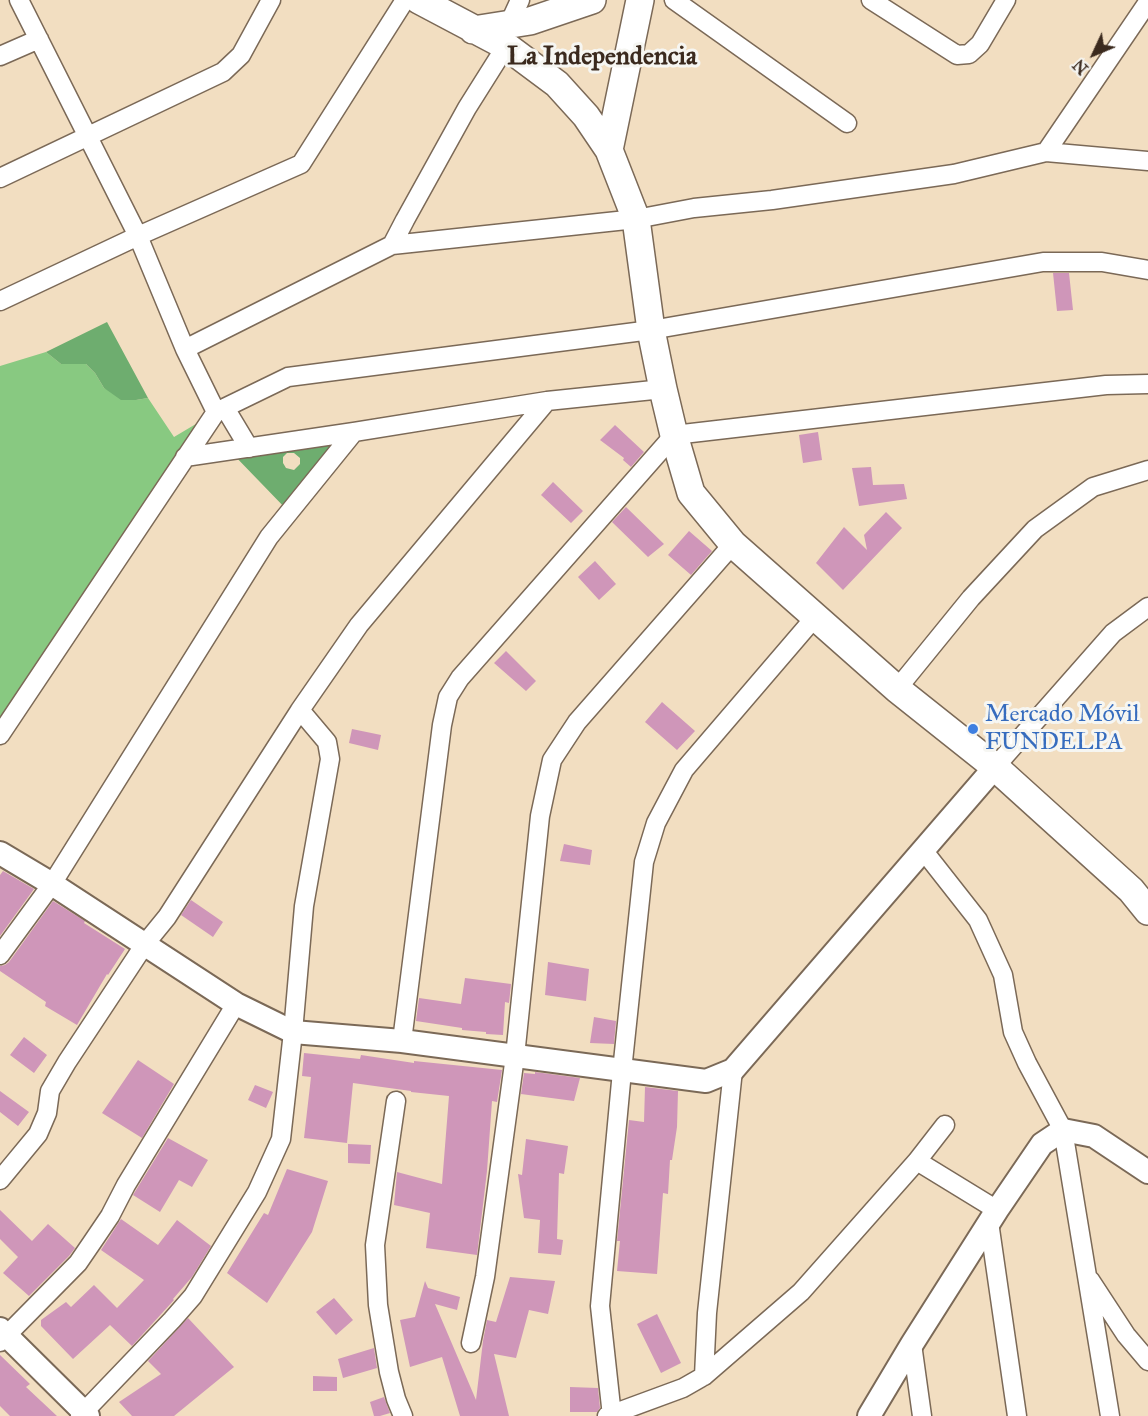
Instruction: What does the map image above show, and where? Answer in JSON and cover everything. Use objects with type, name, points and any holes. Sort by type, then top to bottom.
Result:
[{"type":"main road","points":[[419,0],[473,30],[530,21],[592,0]]},
{"type":"main road","points":[[609,150],[640,0]]},
{"type":"main road","points":[[512,23],[557,84],[586,116],[609,150],[636,219],[651,330],[674,435],[691,493],[733,544],[897,689],[994,766],[1131,891],[1148,911]]},
{"type":"street","points":[[19,0],[138,236],[185,349],[220,410],[249,448]]},
{"type":"street","points":[[0,178],[222,72],[241,55],[271,0]]},
{"type":"street","points":[[0,301],[138,236],[301,164],[405,0]]},
{"type":"street","points":[[674,0],[847,123]]},
{"type":"street","points":[[871,0],[957,55],[969,54],[980,44],[1006,0]]},
{"type":"street","points":[[1046,152],[1148,2]]},
{"type":"street","points":[[392,245],[512,23]]},
{"type":"street","points":[[0,56],[39,39]]},
{"type":"street","points":[[185,349],[392,245],[636,219],[694,208],[772,200],[954,174],[1046,152],[1148,161]]},
{"type":"street","points":[[0,735],[185,457],[220,410],[288,376],[651,330],[1043,262],[1102,261],[1148,270]]},
{"type":"street","points":[[402,1041],[442,725],[448,697],[460,678],[674,435],[1106,385],[1148,384]]},
{"type":"street","points":[[185,457],[547,401],[663,389]]},
{"type":"street","points":[[0,1180],[38,1134],[47,1113],[50,1091],[67,1062],[145,944],[167,916],[300,710],[359,625],[547,401]]},
{"type":"street","points":[[0,955],[52,884],[269,537],[354,432]]},
{"type":"street","points":[[897,689],[971,598],[1035,529],[1093,487],[1148,470]]},
{"type":"street","points":[[471,1342],[485,1277],[515,1056],[540,816],[552,760],[577,722],[733,544]]},
{"type":"street","points":[[0,853],[52,884],[236,1004],[292,1032],[402,1041],[706,1081],[733,1070],[994,766],[1113,633],[1148,607]]},
{"type":"street","points":[[816,616],[684,770],[656,823],[644,862],[600,1306],[610,1416],[683,1388],[704,1376],[801,1292],[917,1161],[945,1125]]},
{"type":"street","points":[[236,1004],[92,1244],[78,1263],[2,1335],[84,1415],[193,1296],[257,1192],[281,1138],[304,906],[330,759],[327,742],[300,710]]},
{"type":"street","points":[[923,850],[978,920],[1003,975],[1013,1032],[1027,1063],[1064,1130],[1110,1416]]},
{"type":"street","points":[[704,1376],[707,1313],[733,1070]]},
{"type":"street","points":[[396,1101],[375,1245],[378,1305],[387,1361],[396,1399],[404,1416]]},
{"type":"street","points":[[869,1416],[993,1216],[1042,1144],[1064,1130],[1094,1136],[1148,1172]]},
{"type":"street","points":[[917,1161],[993,1216],[1017,1416]]},
{"type":"street","points":[[1086,1274],[1126,1335],[1148,1361]]},
{"type":"street","points":[[912,1344],[922,1416]]},
{"type":"green space","points":[[107,322],[148,398],[121,400],[104,388],[86,364],[61,364],[46,352]]},
{"type":"green space","points":[[46,352],[61,364],[86,364],[104,388],[136,400],[148,398],[174,437],[216,412],[152,506],[145,502],[0,720],[0,366]]},
{"type":"green space","points":[[354,432],[289,512],[230,451]],"holes":[[[287,453],[294,453],[300,458],[300,464],[294,470],[286,468],[283,463],[283,457]]]},
{"type":"building","points":[[1053,273],[1069,273],[1073,310],[1057,311]]},
{"type":"building","points":[[615,425],[644,452],[631,467],[623,460],[624,458],[600,440]]},
{"type":"building","points":[[818,432],[822,460],[803,463],[799,435]]},
{"type":"building","points":[[871,467],[873,485],[904,484],[907,499],[859,506],[852,468]]},
{"type":"building","points":[[553,482],[583,511],[571,523],[541,495]]},
{"type":"building","points":[[626,507],[664,544],[648,557],[612,522]]},
{"type":"building","points":[[886,512],[902,528],[843,590],[816,563],[844,527],[867,550],[864,535]]},
{"type":"building","points":[[689,531],[712,551],[691,575],[668,555]]},
{"type":"building","points":[[595,561],[616,584],[599,600],[578,577]]},
{"type":"building","points":[[506,651],[536,681],[526,691],[494,663]]},
{"type":"building","points":[[662,702],[695,731],[677,750],[645,722]]},
{"type":"building","points":[[352,729],[381,735],[378,750],[349,743]]},
{"type":"building","points":[[564,844],[592,850],[590,865],[560,861]]},
{"type":"building","points":[[3,871],[34,889],[0,936],[0,875]]},
{"type":"building","points":[[191,900],[223,922],[213,937],[181,915]]},
{"type":"building","points":[[53,901],[125,949],[107,974],[77,1025],[45,1006],[46,1002],[0,971],[0,966],[9,962]]},
{"type":"building","points":[[548,962],[589,969],[586,1001],[545,995]]},
{"type":"building","points":[[465,978],[511,984],[509,1003],[505,1002],[503,1035],[416,1021],[419,998],[461,1004]]},
{"type":"building","points":[[594,1017],[616,1021],[614,1044],[590,1043]]},
{"type":"building","points":[[24,1037],[47,1055],[34,1073],[10,1055]]},
{"type":"building","points":[[304,1053],[360,1059],[361,1055],[414,1063],[414,1061],[502,1070],[497,1102],[492,1101],[487,1171],[477,1255],[426,1248],[430,1213],[394,1205],[397,1172],[442,1184],[449,1096],[353,1083],[347,1143],[304,1138],[311,1077],[302,1076]]},
{"type":"building","points":[[138,1060],[174,1084],[142,1138],[102,1113]]},
{"type":"building","points":[[535,1072],[580,1078],[574,1101],[521,1094],[524,1073],[535,1074]]},
{"type":"building","points":[[255,1085],[273,1092],[266,1108],[248,1100]]},
{"type":"building","points":[[645,1087],[678,1091],[677,1127],[672,1160],[670,1160],[668,1194],[663,1193],[657,1274],[617,1271],[620,1241],[617,1241],[629,1120],[644,1122]]},
{"type":"building","points":[[0,1091],[29,1112],[18,1126],[0,1112]]},
{"type":"building","points":[[168,1138],[208,1160],[192,1187],[179,1180],[160,1212],[133,1195]]},
{"type":"building","points":[[526,1139],[568,1146],[564,1174],[559,1173],[557,1239],[563,1240],[561,1255],[538,1253],[540,1220],[524,1218],[518,1174],[522,1175]]},
{"type":"building","points":[[348,1144],[371,1145],[370,1164],[348,1163]]},
{"type":"building","points":[[287,1169],[328,1181],[312,1232],[267,1303],[227,1273],[264,1213],[268,1215]]},
{"type":"building","points":[[0,1210],[32,1241],[48,1224],[75,1248],[29,1296],[3,1273],[18,1257],[0,1239]]},
{"type":"building","points":[[121,1219],[158,1245],[177,1220],[211,1246],[192,1277],[174,1300],[132,1346],[110,1325],[73,1359],[41,1326],[41,1320],[66,1302],[71,1307],[94,1285],[117,1308],[144,1280],[101,1250]]},
{"type":"building","points":[[510,1277],[555,1281],[548,1314],[529,1310],[516,1358],[494,1354],[509,1416],[460,1416],[442,1357],[410,1367],[400,1320],[415,1317],[425,1281],[428,1288],[460,1297],[457,1310],[435,1304],[476,1400],[487,1320],[496,1322]]},
{"type":"building","points":[[334,1298],[353,1320],[336,1335],[316,1312]]},
{"type":"building","points":[[657,1314],[681,1363],[661,1373],[637,1324]]},
{"type":"building","points":[[188,1318],[234,1367],[174,1416],[132,1416],[119,1402],[161,1374],[148,1361]]},
{"type":"building","points":[[374,1348],[377,1368],[343,1378],[338,1359]]},
{"type":"building","points":[[0,1355],[30,1384],[26,1387],[57,1416],[10,1416],[0,1406]]},
{"type":"building","points":[[313,1376],[337,1377],[337,1391],[313,1391]]},
{"type":"building","points":[[570,1387],[598,1388],[600,1408],[597,1412],[570,1412]]},
{"type":"building","points":[[384,1397],[390,1413],[374,1416],[370,1402]]},
{"type":"place","name":"Mercado Móvil FUNDELPA","points":[[973,729]]},
{"type":"district","name":"La Independencia","points":[[602,58]]}]
